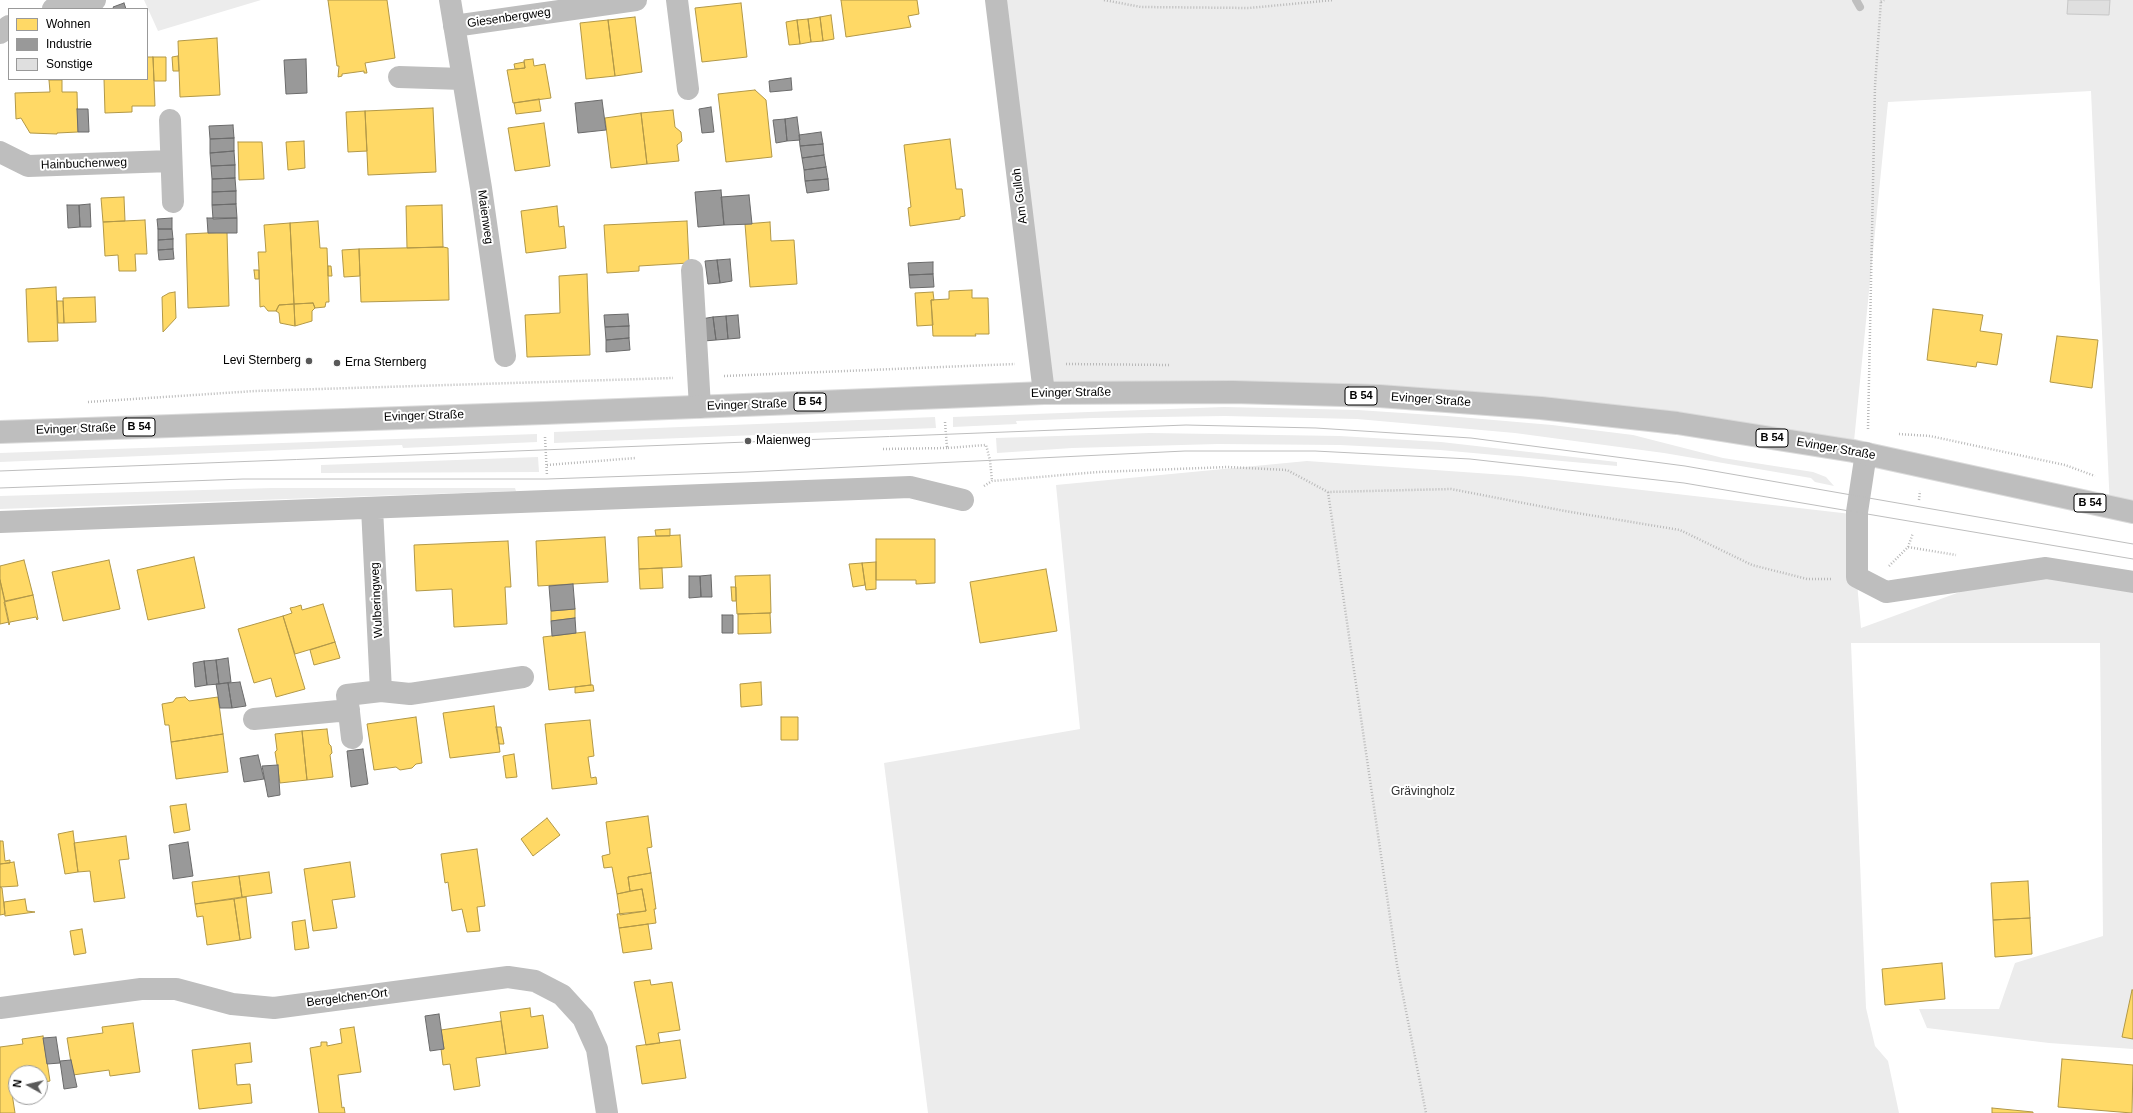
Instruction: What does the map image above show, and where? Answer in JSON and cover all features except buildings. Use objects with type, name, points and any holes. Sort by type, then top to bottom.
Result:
[{"type":"street","points":[[58,8],[95,0]]},
{"type":"street","name":"Maienweg","points":[[450,0],[505,356]]},
{"type":"street","name":"Giesenbergweg","points":[[454,26],[636,0]]},
{"type":"street","points":[[677,0],[688,88]]},
{"type":"street","name":"Am Gulloh","points":[[996,0],[1044,393]]},
{"type":"street","points":[[0,33],[8,27]]},
{"type":"street","points":[[399,77],[463,79]]},
{"type":"street","points":[[170,120],[173,202]]},
{"type":"street","name":"Hainbuchenweg","points":[[0,152],[28,166],[171,161]]},
{"type":"street","points":[[692,270],[700,407]]},
{"type":"street","name":"Evinger Straße","points":[[0,432],[544,413],[1044,393],[1233,392],[1379,396],[1541,408],[1677,423],[1866,453],[2133,512]]},
{"type":"street","points":[[1866,453],[1857,512],[1857,577],[1886,592],[2046,568],[2133,582]]},
{"type":"street","points":[[0,522],[910,487],[963,500]]},
{"type":"street","name":"Wulberingweg","points":[[372,508],[381,692]]},
{"type":"street","points":[[254,719],[348,703],[381,692],[410,694],[523,677]]},
{"type":"street","points":[[348,703],[352,738]]},
{"type":"street","name":"Bergelchen-Ort","points":[[0,1008],[141,989],[176,989],[232,1004],[274,1008],[508,977],[535,981],[562,995],[583,1018],[597,1049],[607,1113]]},
{"type":"path","points":[[1104,0],[1141,7],[1249,8],[1334,0]]},
{"type":"path","points":[[1866,453],[1875,86],[1881,1],[1884,0]]},
{"type":"path","points":[[544,413],[549,501]]},
{"type":"path","points":[[986,445],[990,460],[992,481]]},
{"type":"path","points":[[883,449],[948,448]]},
{"type":"path","points":[[547,465],[636,458]]},
{"type":"path","points":[[963,500],[992,481],[1098,472],[1228,467],[1287,470],[1328,492],[1451,489],[1565,511],[1680,530],[1752,565],[1807,579],[1857,577]]},
{"type":"path","points":[[1328,492],[1398,965],[1426,1113]]},
{"type":"path","points":[[1908,547],[1913,533]]},
{"type":"green space","points":[[144,0],[261,0],[158,31]]},
{"type":"green space","points":[[996,0],[2133,0],[2133,512],[2110,508],[2091,91],[1888,102],[1853,451],[1541,408],[1044,393]]},
{"type":"green space","points":[[1224,407],[1358,410],[1447,416],[1552,425],[1633,435],[1723,458],[1813,472],[1826,477],[1834,486],[1815,482],[1811,478],[1664,453],[1515,433],[1357,419],[1225,416],[1093,418],[1016,421],[1017,424],[953,427],[953,417]]},
{"type":"green space","points":[[935,417],[936,428],[554,443],[554,432]]},
{"type":"green space","points":[[1150,433],[1340,436],[1441,442],[1617,462],[1617,466],[1440,450],[1340,445],[1218,444],[1072,448],[997,453],[996,438]]},
{"type":"green space","points":[[537,434],[537,442],[403,448],[402,445],[0,462],[0,453]]},
{"type":"green space","points":[[538,457],[539,472],[321,473],[321,465]]},
{"type":"green space","name":"Grävingholz","points":[[1307,461],[1520,476],[1851,514],[1861,628],[1979,585],[2055,576],[2133,589],[2133,1049],[2049,1043],[1927,1028],[1919,1009],[1999,1009],[2015,963],[2103,936],[2100,643],[1851,643],[1866,1008],[1875,1046],[1888,1061],[1899,1113],[928,1113],[884,763],[1080,729],[1056,485]]},
{"type":"green space","points":[[272,488],[515,488],[516,491],[0,509],[0,496]]},
{"type":"waterway","points":[[1856,0],[1860,7]]},
{"type":"tram line","points":[[0,471],[1186,425],[1316,428],[1471,438],[1685,466],[2133,544]]},
{"type":"tram line","points":[[0,488],[243,479],[547,479],[747,472],[1185,451],[1315,451],[1470,459],[1684,483],[2133,559]]},
{"type":"place","name":"Levi Sternberg","points":[[309,361]]},
{"type":"place","name":"Erna Sternberg","points":[[337,363]]},
{"type":"place","name":"Maienweg","points":[[748,441]]}]
